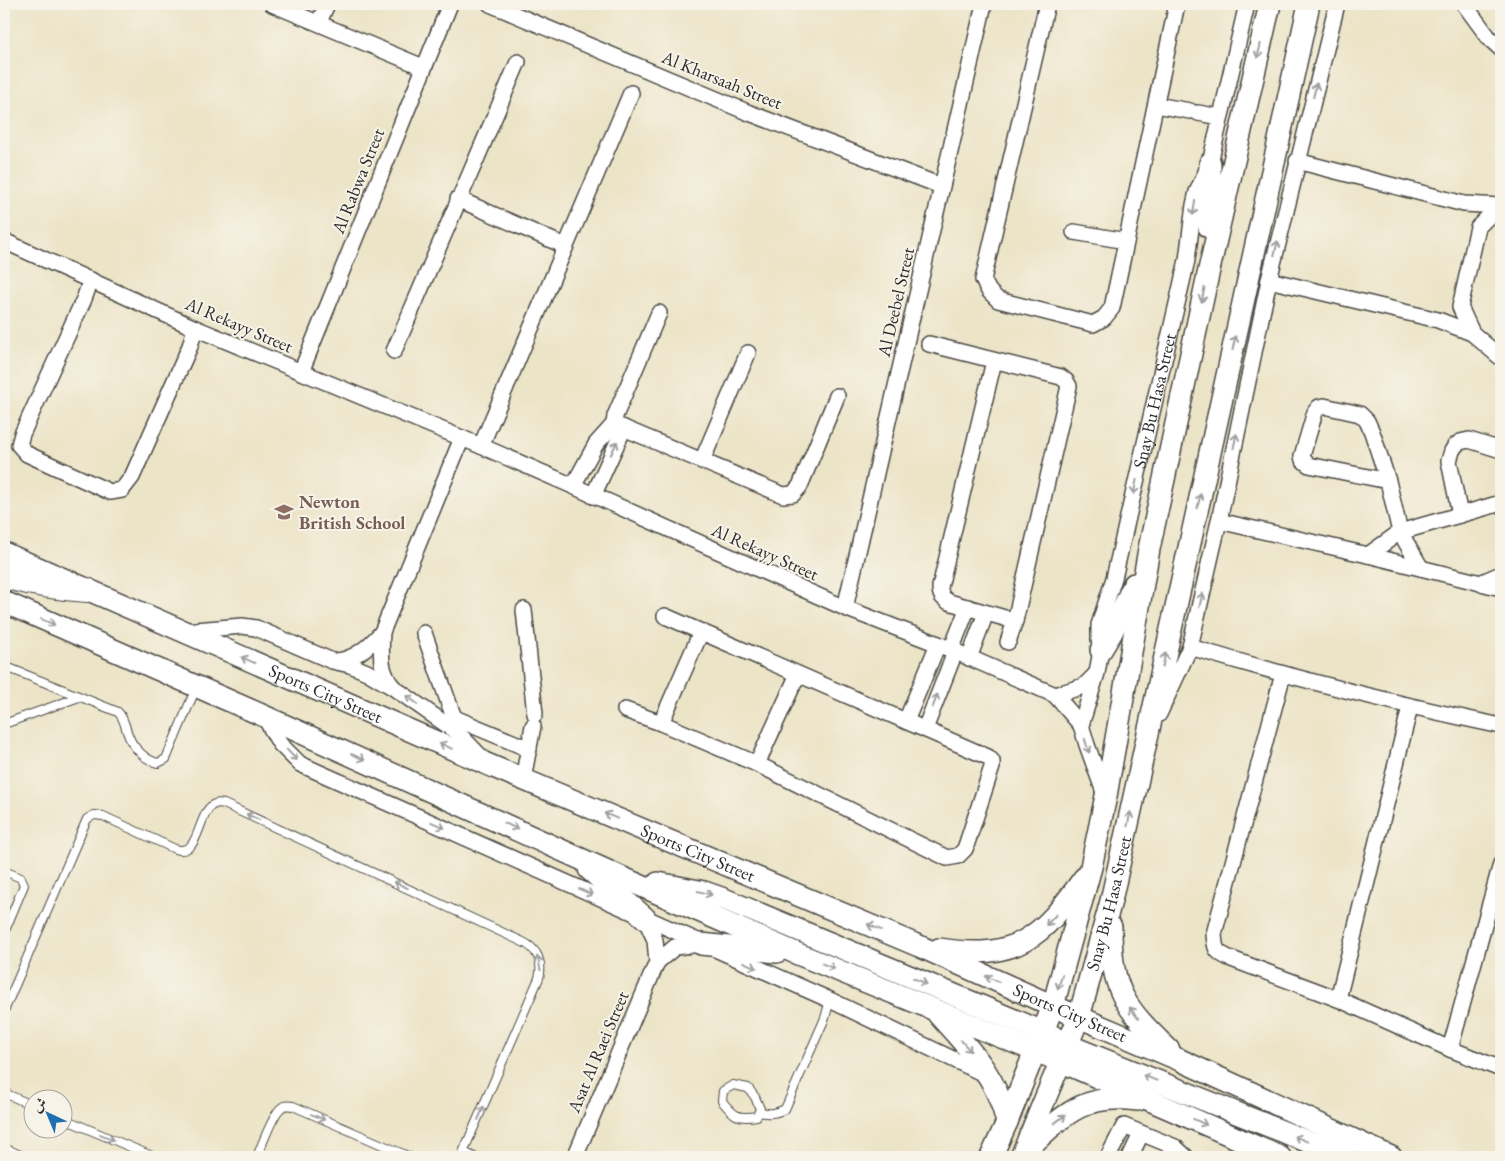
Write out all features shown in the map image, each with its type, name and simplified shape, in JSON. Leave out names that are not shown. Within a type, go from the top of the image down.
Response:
[{"type":"main road","name":"Snay Bu Hasa Street","points":[[991,1157],[1007,1122],[1053,1006],[1091,868],[1106,796],[1149,549],[1208,270],[1270,4]]},
{"type":"main road","name":"Snay Bu Hasa Street","points":[[1022,1155],[1079,1017],[1111,901],[1309,4]]},
{"type":"main road","points":[[1208,270],[1210,162]]},
{"type":"main road","points":[[1101,650],[1122,613],[1149,549]]},
{"type":"main road","name":"Sports City Street","points":[[4,553],[489,765],[919,946],[1180,1060],[1391,1157]]},
{"type":"main road","points":[[4,576],[55,587],[87,590]]},
{"type":"main road","points":[[4,602],[197,686],[623,878],[798,954],[934,1009],[1039,1041],[1064,1036],[1071,1031],[1079,1017]]},
{"type":"main road","points":[[572,854],[645,918]]},
{"type":"main road","points":[[919,946],[976,952],[999,950],[1021,943],[1049,923],[1091,868]]},
{"type":"main road","points":[[623,878],[695,890],[724,898],[1039,1041],[1155,1102],[1280,1157]]},
{"type":"main road","points":[[1111,901],[1112,960],[1114,975],[1120,992],[1137,1018],[1180,1060]]},
{"type":"main road","points":[[701,944],[798,954]]},
{"type":"main road","points":[[934,1009],[976,1056],[991,1078],[999,1094],[1007,1122]]},
{"type":"main road","points":[[1064,1053],[1346,1157]]},
{"type":"main road","points":[[1022,1155],[1060,1118],[1089,1102],[1110,1098],[1155,1102]]},
{"type":"street","points":[[272,4],[424,67]]},
{"type":"street","points":[[319,22],[326,4]]},
{"type":"street","name":"Al Rabwa Street","points":[[301,372],[450,4]]},
{"type":"street","name":"Al Kharsaah Street","points":[[490,4],[747,112],[941,186]]},
{"type":"street","name":"Al Deebel Street","points":[[845,608],[984,4]]},
{"type":"street","points":[[1047,4],[983,280],[989,291],[998,300],[1093,324],[1104,318],[1112,308],[1177,4]]},
{"type":"street","name":"Snay Bu Hasa Street","points":[[1081,725],[1097,673],[1101,650],[1099,625],[1114,578],[1188,260],[1196,198],[1210,162],[1247,4]]},
{"type":"street","name":"Snay Bu Hasa Street","points":[[1145,743],[1190,647],[1269,280],[1337,4]]},
{"type":"street","points":[[1464,4],[1489,38],[1501,50]]},
{"type":"street","points":[[394,351],[518,62]]},
{"type":"street","points":[[481,446],[630,93]]},
{"type":"street","points":[[1156,105],[1220,117]]},
{"type":"street","points":[[1297,161],[1464,204],[1500,206]]},
{"type":"street","points":[[458,200],[565,246]]},
{"type":"street","points":[[1464,204],[1478,227]]},
{"type":"street","points":[[1472,333],[1460,307],[1478,227],[1500,206]]},
{"type":"street","points":[[1074,232],[1126,241]]},
{"type":"street","name":"Al Rekayy Street","points":[[4,241],[195,328],[481,446],[845,608],[953,651],[1055,695],[1081,725]]},
{"type":"street","points":[[92,280],[22,434],[19,446],[27,454],[110,492],[122,490],[132,477],[190,346],[195,328]]},
{"type":"street","points":[[1269,280],[1438,320],[1472,333],[1501,358]]},
{"type":"street","points":[[1438,320],[1460,307]]},
{"type":"street","points":[[593,496],[619,426],[615,416],[659,313]]},
{"type":"street","points":[[929,344],[1061,377],[1069,386],[1015,621],[1008,642]]},
{"type":"street","points":[[702,461],[748,353]]},
{"type":"street","points":[[994,361],[940,593],[942,598],[949,602],[1015,621]]},
{"type":"street","points":[[619,426],[782,495],[793,494],[800,486],[837,396]]},
{"type":"street","points":[[1388,481],[1308,465],[1303,460],[1302,456],[1315,412],[1319,407],[1324,406],[1360,414],[1367,421],[1388,481],[1400,532],[1421,568]]},
{"type":"street","points":[[573,486],[596,444],[619,426]]},
{"type":"street","points":[[394,688],[383,670],[381,655],[382,632],[462,438]]},
{"type":"street","points":[[1460,515],[1449,461],[1455,446],[1460,442],[1469,440],[1501,450]]},
{"type":"street","points":[[1368,555],[1400,532],[1501,504]]},
{"type":"street","points":[[1218,521],[1501,588]]},
{"type":"street","points":[[1480,583],[1501,574]]},
{"type":"street","points":[[925,729],[968,608]]},
{"type":"street","points":[[523,779],[534,720],[524,610]]},
{"type":"street","points":[[906,721],[953,651],[986,613]]},
{"type":"street","points":[[625,710],[661,723],[757,764],[947,858],[958,856],[965,849],[992,767],[992,761],[988,757],[665,616]]},
{"type":"street","points":[[182,631],[242,626],[256,628],[332,661],[358,668],[394,688],[457,732],[489,765]]},
{"type":"street","points":[[332,661],[342,660],[360,653],[382,632]]},
{"type":"street","points":[[661,723],[701,632]]},
{"type":"street","points":[[424,633],[453,716],[529,749]]},
{"type":"street","points":[[1190,647],[1282,674],[1410,707],[1501,726]]},
{"type":"street","points":[[1055,695],[1084,686],[1097,673]]},
{"type":"street","points":[[757,764],[798,674]]},
{"type":"street","points":[[1282,674],[1214,934],[1215,947],[1221,955],[1338,999],[1450,1049],[1501,1069]]},
{"type":"street","points":[[1338,999],[1410,707]]},
{"type":"street","points":[[264,716],[280,744],[300,764],[830,1000],[991,1078]]},
{"type":"street","points":[[1081,725],[1106,796]]},
{"type":"street","points":[[1450,1049],[1501,864]]},
{"type":"street","points":[[645,918],[655,940],[657,962]]},
{"type":"street","points":[[657,962],[675,948],[701,944]]},
{"type":"street","name":"Asat Al Raei Street","points":[[575,1157],[657,962]]},
{"type":"street","points":[[1108,1157],[1124,1126],[1175,1146],[1186,1157]]},
{"type":"street","points":[[1130,1157],[1141,1134]]},
{"type":"lane","points":[[4,666],[118,712],[123,716],[130,739],[138,751],[152,762],[158,764],[166,758],[197,686]]},
{"type":"lane","points":[[4,724],[79,697]]},
{"type":"lane","points":[[4,1011],[87,819],[94,815],[103,816],[175,848],[184,850],[193,842],[209,807],[216,803],[224,804],[523,942],[537,954],[541,966],[539,978],[463,1155],[474,1157]]},
{"type":"lane","points":[[4,870],[21,878],[24,885],[4,933]]},
{"type":"lane","points":[[759,1112],[776,1114],[785,1109],[825,1018],[830,1000]]},
{"type":"lane","points":[[733,1085],[748,1088],[756,1097],[760,1108],[759,1112],[757,1116],[744,1118],[732,1113],[722,1101],[723,1091],[733,1085]]},
{"type":"lane","points":[[4,1093],[22,1101]]},
{"type":"lane","points":[[257,1157],[278,1112],[288,1105],[410,1157]]},
{"type":"lane","points":[[72,1122],[154,1157]]},
{"type":"lane","points":[[4,1148],[25,1157]]},
{"type":"place","name":"Newton British School","points":[[284,512]]}]
